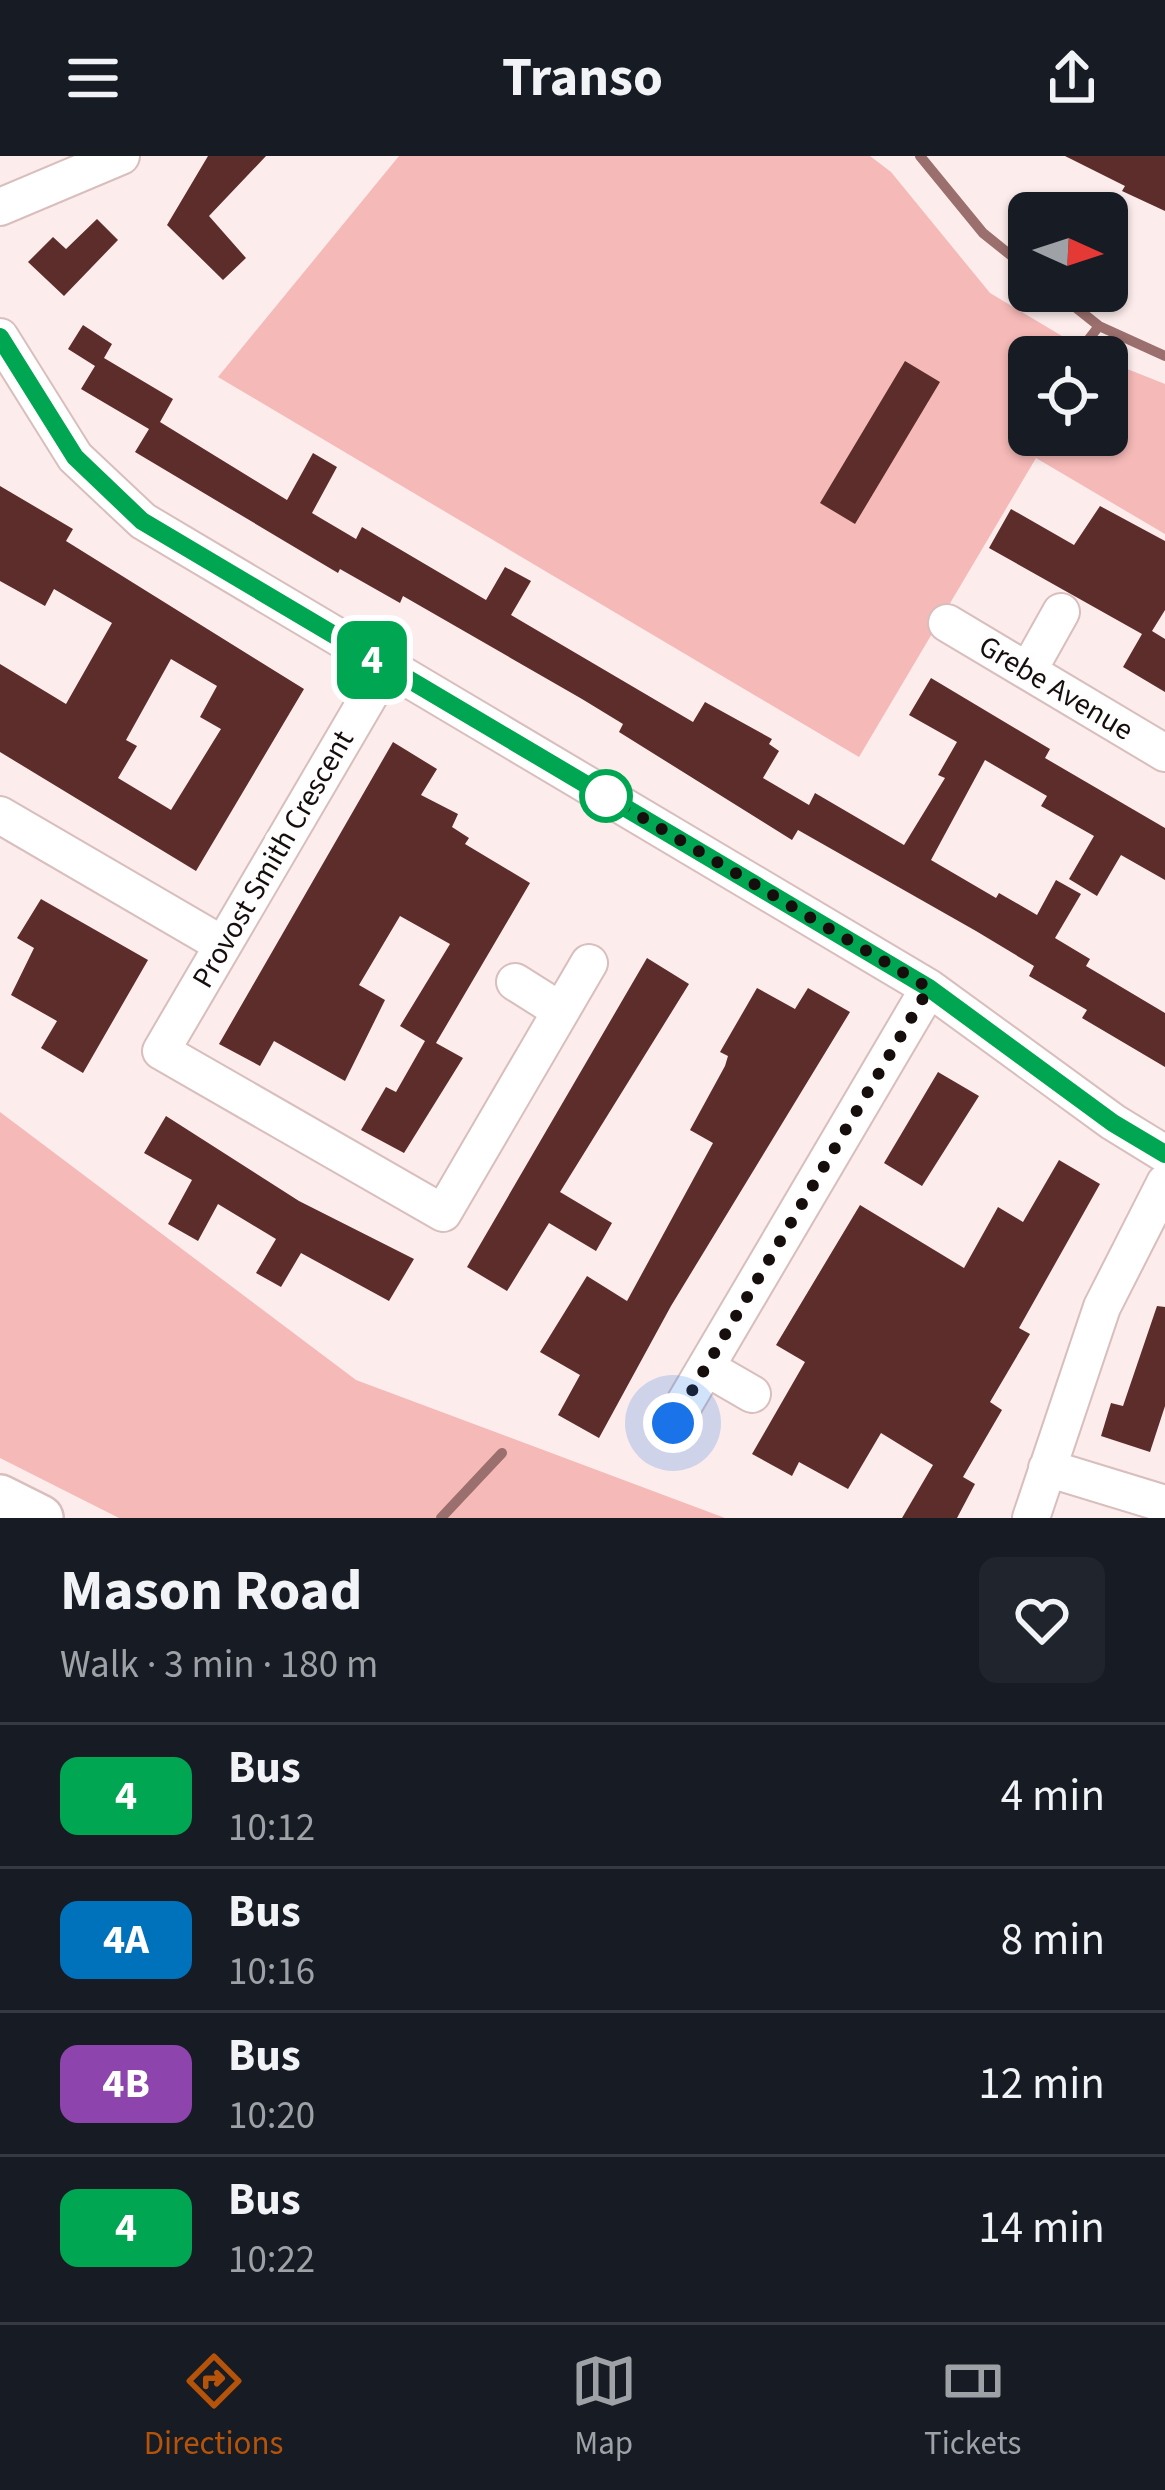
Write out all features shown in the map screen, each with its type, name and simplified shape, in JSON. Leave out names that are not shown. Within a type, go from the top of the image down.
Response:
[{"type":"main road","points":[[0,1498],[40,1518]]},
{"type":"street","points":[[0,207],[121,156]]},
{"type":"street","points":[[0,337],[14,397],[142,521],[929,988],[1113,1123],[1165,1154]]},
{"type":"street","points":[[1028,671],[1061,612]]},
{"type":"street","name":"Grebe Avenue","points":[[947,623],[1165,753]]},
{"type":"street","name":"Provost Smith Crescent","points":[[386,668],[154,1063],[443,1213],[589,963]]},
{"type":"street","points":[[0,815],[223,945]]},
{"type":"street","points":[[515,982],[561,1011]]},
{"type":"street","points":[[673,1423],[929,988]]},
{"type":"street","points":[[1031,1518],[1102,1307],[1165,1184]]},
{"type":"street","points":[[707,1367],[752,1394]]},
{"type":"street","points":[[1047,1468],[1165,1504]]},
{"type":"shaded area","points":[[399,156],[870,156],[891,172],[990,293],[1008,304],[1008,312],[1022,312],[1062,336],[1008,336],[1008,456],[1128,456],[1128,369],[1165,384],[1165,534],[1036,458],[859,757],[218,377]]},
{"type":"shaded area","points":[[0,1112],[356,1380],[725,1518],[119,1518],[0,1458]]},
{"type":"building","points":[[208,156],[266,156],[209,216],[246,258],[223,280],[167,225]]},
{"type":"building","points":[[1065,156],[1165,156],[1165,211],[1122,191],[1125,186]]},
{"type":"building","points":[[97,219],[118,240],[64,296],[28,262],[53,237],[66,249]]},
{"type":"building","points":[[83,325],[112,344],[104,358],[173,399],[160,422],[287,500],[313,453],[337,467],[312,513],[356,539],[362,527],[486,600],[505,567],[531,581],[511,615],[693,722],[705,702],[772,739],[769,744],[779,751],[763,778],[809,805],[815,793],[904,845],[945,778],[938,775],[957,742],[909,715],[931,678],[1050,749],[1045,758],[1165,828],[1165,880],[1121,855],[1097,896],[1069,879],[1094,836],[1041,806],[1047,796],[985,760],[931,860],[996,898],[999,893],[1037,915],[1056,880],[1081,894],[1055,938],[1090,959],[1086,966],[1165,1013],[1165,1067],[1082,1018],[1087,1010],[1029,976],[1034,966],[976,931],[798,830],[792,840],[619,732],[623,724],[582,699],[403,596],[400,603],[340,569],[338,573],[135,452],[149,429],[81,389],[95,366],[68,349]]},
{"type":"building","points":[[905,361],[940,382],[855,524],[820,503]]},
{"type":"building","points":[[0,486],[73,529],[66,541],[304,689],[196,871],[0,752],[0,664],[66,704],[112,623],[54,589],[45,606],[0,581]],"holes":[[[171,659],[217,686],[200,717],[221,729],[171,810],[118,778],[137,746],[126,740]]]},
{"type":"building","points":[[1100,506],[1165,541],[1165,610],[1152,631],[1165,639],[1165,692],[1123,667],[1142,634],[989,548],[1011,509],[1074,545]]},
{"type":"building","points":[[393,742],[437,769],[421,795],[458,814],[452,827],[469,838],[465,844],[530,883],[436,1043],[463,1058],[404,1153],[361,1130],[386,1087],[396,1092],[425,1041],[400,1026],[450,944],[400,916],[359,985],[385,1000],[345,1081],[274,1041],[260,1066],[219,1044]]},
{"type":"building","points":[[41,899],[148,960],[83,1073],[41,1048],[57,1021],[11,995],[34,948],[17,938]]},
{"type":"building","points":[[647,958],[689,984],[560,1192],[612,1223],[596,1251],[549,1223],[507,1291],[467,1267]]},
{"type":"building","points":[[757,988],[795,1009],[808,988],[850,1012],[671,1306],[599,1438],[558,1415],[580,1375],[540,1352],[587,1276],[627,1301],[713,1143],[690,1130],[725,1066],[728,1056],[720,1052]]},
{"type":"building","points":[[938,1072],[979,1096],[922,1186],[884,1163]]},
{"type":"building","points":[[166,1116],[299,1201],[414,1259],[389,1301],[301,1253],[281,1287],[256,1273],[276,1239],[218,1204],[198,1241],[168,1224],[192,1180],[144,1153]]},
{"type":"building","points":[[1059,1160],[1100,1184],[1019,1328],[1030,1334],[990,1402],[1002,1410],[963,1477],[975,1484],[957,1518],[902,1518],[933,1465],[881,1433],[848,1489],[799,1462],[792,1476],[752,1454],[805,1362],[776,1345],[860,1205],[964,1268],[998,1207],[1023,1222]]},
{"type":"building","points":[[1157,1306],[1165,1307],[1165,1406],[1150,1452],[1101,1436],[1111,1403],[1123,1406]]},
{"type":"waterway","points":[[920,156],[983,233],[1008,253]]},
{"type":"waterway","points":[[1081,312],[1099,326]]},
{"type":"waterway","points":[[1091,336],[1099,326],[1121,336]]},
{"type":"waterway","points":[[1128,339],[1165,356]]},
{"type":"waterway","points":[[441,1518],[502,1453]]},
{"type":"bus line","name":"4","points":[[0,337],[28,389],[75,457],[142,521],[929,988],[1113,1123],[1165,1154]]},
{"type":"route","points":[[606,796],[929,988],[673,1423]]}]
